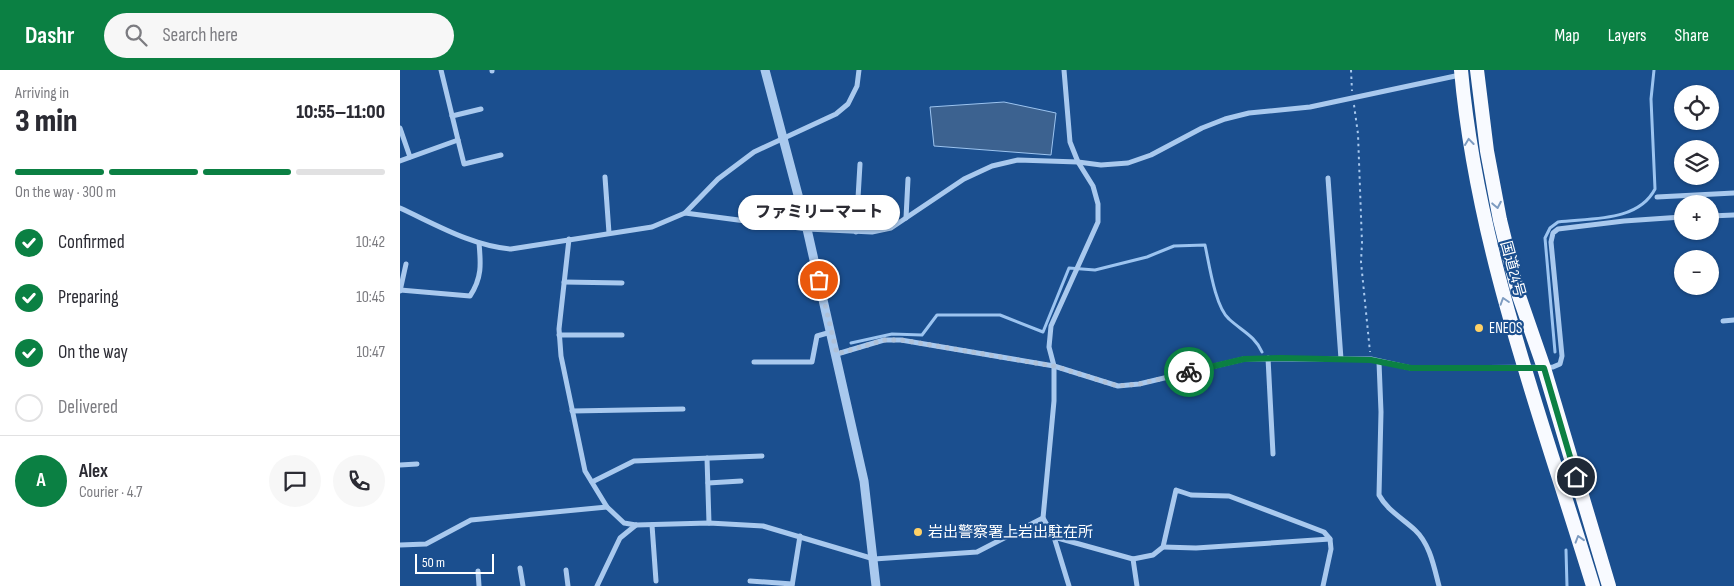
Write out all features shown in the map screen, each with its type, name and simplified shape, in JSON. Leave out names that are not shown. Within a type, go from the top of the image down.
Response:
[{"type":"highway","name":"国道24号","points":[[1476,70],[1487,150],[1500,220],[1518,293],[1544,368],[1609,586]]},
{"type":"highway","name":"国道24号","points":[[1461,73],[1470,148],[1483,218],[1501,291],[1593,586]]},
{"type":"street","points":[[441,70],[464,164],[501,155]]},
{"type":"street","points":[[765,70],[807,229],[837,354],[864,481],[876,586]]},
{"type":"street","points":[[400,208],[479,243],[495,248],[511,248],[652,227],[685,213],[733,167],[754,152],[836,114],[848,104],[857,86],[859,70]]},
{"type":"street","points":[[1064,70],[1068,128],[1078,162],[1093,186],[1098,204],[1098,222],[1051,326],[1049,347],[1054,366],[1054,401],[1044,518],[1054,537],[1069,586]]},
{"type":"street","points":[[685,213],[807,229],[872,232],[891,228],[964,179],[992,166],[1018,160],[1078,162],[1101,165],[1128,163],[1151,155],[1202,128],[1225,119],[1249,113],[1310,107],[1353,99],[1476,70]]},
{"type":"street","points":[[452,116],[481,109]]},
{"type":"street","points":[[400,128],[410,157]]},
{"type":"street","points":[[400,161],[458,140]]},
{"type":"street","points":[[856,232],[860,164]]},
{"type":"street","points":[[605,177],[609,233]]},
{"type":"street","points":[[1328,178],[1341,359]]},
{"type":"street","points":[[906,218],[908,179]]},
{"type":"street","points":[[1657,197],[1734,193]]},
{"type":"street","points":[[1719,216],[1734,215]]},
{"type":"street","points":[[837,354],[884,340],[901,340],[1054,366],[1118,386],[1165,378],[1221,363],[1268,358],[1371,360],[1411,368],[1544,368],[1560,364],[1562,356],[1551,242],[1553,233],[1558,229],[1674,218]]},
{"type":"street","points":[[569,239],[559,335],[560,356],[585,471],[606,507],[624,523],[652,525],[709,523],[763,526],[874,559],[977,552],[1044,518]]},
{"type":"street","points":[[406,264],[400,291],[470,296],[477,285],[482,269],[479,243]]},
{"type":"street","points":[[564,282],[622,283]]},
{"type":"street","points":[[1723,321],[1734,320]]},
{"type":"street","points":[[754,362],[812,362],[817,336],[832,332]]},
{"type":"street","points":[[559,335],[622,335]]},
{"type":"street","points":[[1268,358],[1273,454]]},
{"type":"street","points":[[1379,362],[1381,412],[1379,495],[1383,503],[1416,530],[1426,545],[1439,586]]},
{"type":"street","points":[[572,411],[683,409]]},
{"type":"street","points":[[592,482],[634,460],[762,456]]},
{"type":"street","points":[[707,458],[709,523]]},
{"type":"street","points":[[400,465],[417,464]]},
{"type":"street","points":[[708,483],[741,481]]},
{"type":"street","points":[[1054,537],[1133,559],[1153,555],[1163,547],[1176,490],[1191,495],[1229,496],[1324,532],[1330,539],[1331,549],[1323,586]]},
{"type":"street","points":[[400,545],[426,544],[471,520],[606,507]]},
{"type":"street","points":[[597,586],[620,538],[636,525]]},
{"type":"street","points":[[652,525],[656,581]]},
{"type":"street","points":[[750,581],[792,585],[800,536]]},
{"type":"street","points":[[1163,547],[1206,548],[1330,539]]},
{"type":"street","points":[[1133,559],[1137,586]]},
{"type":"street","points":[[520,568],[523,586]]},
{"type":"street","points":[[566,570],[568,586]]},
{"type":"street","points":[[478,571],[479,586]]},
{"type":"path","points":[[1351,70],[1358,134],[1362,243],[1360,262],[1364,275],[1371,360]]},
{"type":"water","points":[[1004,102],[1056,113],[1051,155],[934,146],[930,107]]},
{"type":"waterway","points":[[1555,352],[1545,238],[1550,228],[1558,222],[1599,219],[1626,213],[1637,208],[1647,200],[1655,189],[1651,99],[1654,70]]},
{"type":"waterway","points":[[851,343],[892,334],[922,335],[937,315],[1000,315],[1043,332],[1069,268],[1095,270],[1147,257],[1174,246],[1205,245],[1216,295],[1224,313],[1252,338],[1262,352]]},
{"type":"waterway","points":[[1566,550],[1567,586]]},
{"type":"way so far","points":[[819,280],[837,354],[884,340],[901,340],[1054,366],[1118,386],[1139,384],[1189,372]]},
{"type":"place","name":"ファミリーマート","points":[[819,280]]},
{"type":"place","name":"ENEOS","points":[[1479,328]]},
{"type":"place","name":"岩出警察署上岩出駐在所","points":[[918,532]]},
{"type":"route","points":[[1189,372],[1244,359],[1281,358],[1371,360],[1411,368],[1544,368],[1576,477]]}]
